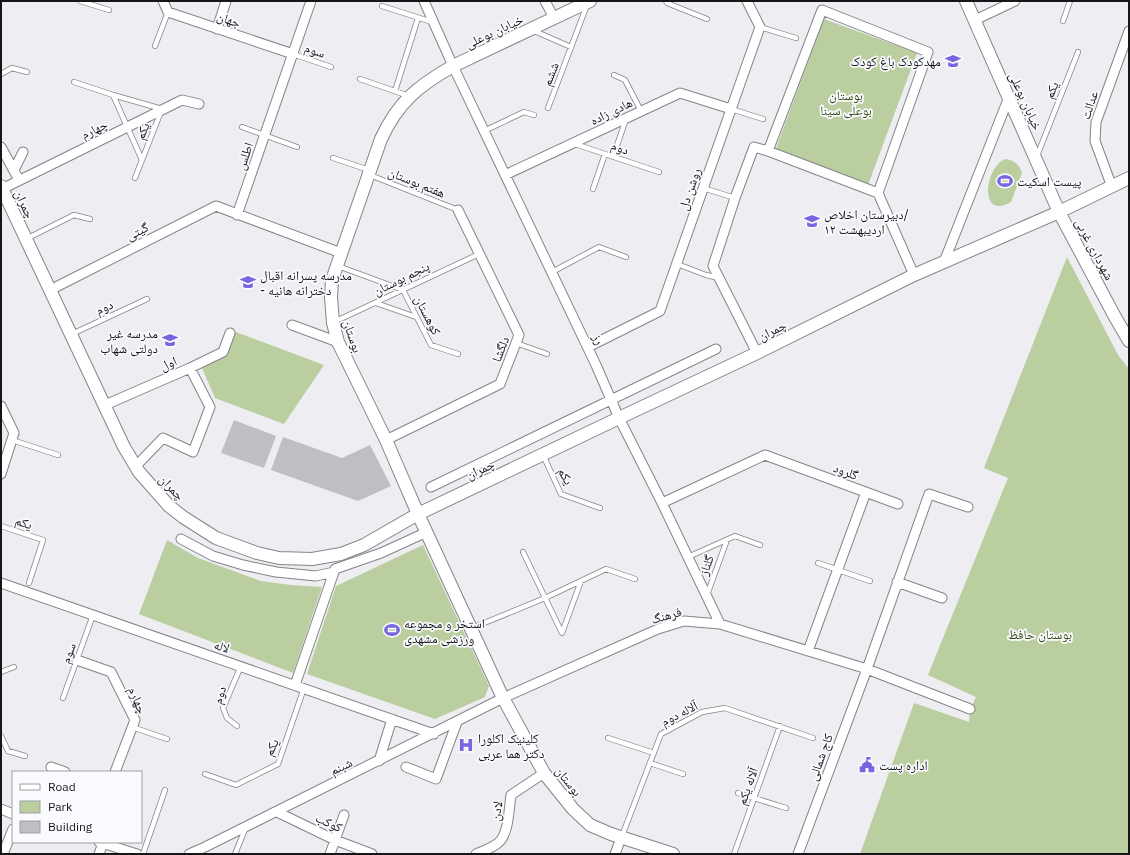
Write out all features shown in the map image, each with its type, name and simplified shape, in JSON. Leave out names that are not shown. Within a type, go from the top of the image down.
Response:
[{"type":"street","points":[[162,1],[168,12]]},
{"type":"street","points":[[217,28],[226,1]]},
{"type":"street","name":"اطلس","points":[[237,215],[311,1]]},
{"type":"street","name":"رز","points":[[424,1],[505,176],[588,346],[619,418],[720,624]]},
{"type":"street","points":[[545,1],[554,18]]},
{"type":"street","name":"خیابان بوعلی","points":[[453,66],[590,1]]},
{"type":"street","points":[[747,1],[760,27]]},
{"type":"street","name":"خیابان بوعلی","points":[[966,1],[1059,212]]},
{"type":"street","points":[[975,20],[1015,1]]},
{"type":"street","points":[[768,151],[822,10],[928,52],[878,192],[914,275]]},
{"type":"street","name":"جهان","points":[[168,12],[292,54]]},
{"type":"street","name":"روشن دل","points":[[588,346],[660,311],[760,27]]},
{"type":"street","name":"عدالت","points":[[1112,187],[1095,141],[1096,122],[1129,31]]},
{"type":"street","name":"بوستان","points":[[453,66],[416,89],[409,96],[389,121],[381,139],[332,280],[331,297],[333,323],[338,342],[386,440],[418,514],[472,628],[503,698],[544,774],[572,809],[590,824],[621,838],[672,854]]},
{"type":"street","name":"هادی زاده","points":[[505,176],[680,93],[731,109]]},
{"type":"street","points":[[944,262],[1008,97]]},
{"type":"street","name":"چهارم","points":[[2,192],[19,180],[182,100],[199,104]]},
{"type":"street","points":[[1,147],[19,180]]},
{"type":"street","points":[[757,353],[713,266],[734,198],[754,147],[878,192]]},
{"type":"street","points":[[14,170],[23,152]]},
{"type":"street","name":"چمران","points":[[2,192],[26,239],[124,447],[158,495],[169,506],[216,538],[257,553],[279,558],[312,559],[341,554],[364,545],[418,514],[757,353],[914,275],[1059,212],[1129,178]]},
{"type":"street","name":"گیتی","points":[[50,290],[216,206],[237,215]]},
{"type":"street","name":"دلگشا","points":[[386,440],[500,384],[519,336],[458,210]]},
{"type":"street","name":"شهرداری غربی","points":[[1059,212],[1129,341]]},
{"type":"street","points":[[237,215],[341,253]]},
{"type":"street","points":[[292,325],[338,342]]},
{"type":"street","name":"اول","points":[[104,405],[223,352],[230,333]]},
{"type":"street","points":[[431,487],[716,349]]},
{"type":"street","points":[[136,466],[163,438],[193,452],[210,407],[190,368]]},
{"type":"street","points":[[1,406],[14,433],[1,474]]},
{"type":"street","name":"گلرود","points":[[662,503],[765,455],[866,492],[808,651]]},
{"type":"street","points":[[866,492],[898,504]]},
{"type":"street","name":"کاج شمالی","points":[[798,854],[929,494],[968,507]]},
{"type":"street","points":[[295,685],[335,569],[381,553],[427,532]]},
{"type":"street","points":[[181,539],[213,556],[243,565],[276,572],[316,576],[334,572]]},
{"type":"street","points":[[898,582],[942,598]]},
{"type":"street","name":"لاله","points":[[1,584],[434,734]]},
{"type":"street","name":"فرهنگ","points":[[503,698],[658,629],[684,621],[720,624],[808,651],[866,669],[970,709]]},
{"type":"street","name":"چهارم","points":[[77,660],[111,672],[135,720],[115,771]]},
{"type":"street","name":"شبنم","points":[[189,854],[207,851],[247,825],[277,812],[503,698]]},
{"type":"street","points":[[379,761],[392,719]]},
{"type":"street","points":[[406,767],[436,779],[457,722]]},
{"type":"street","points":[[51,767],[62,771]]},
{"type":"street","name":"لادن","points":[[476,854],[500,842],[504,835],[511,795],[544,774]]},
{"type":"street","points":[[1,809],[12,814]]},
{"type":"street","name":"کوکب","points":[[277,812],[335,840],[372,854]]},
{"type":"street","points":[[330,854],[344,815]]},
{"type":"street","points":[[3,854],[12,832]]},
{"type":"street","points":[[615,854],[621,838]]},
{"type":"street","points":[[99,854],[101,843],[137,854]]},
{"type":"lane","points":[[80,1],[109,10]]},
{"type":"lane","name":"ششم","points":[[548,108],[590,1]]},
{"type":"lane","points":[[666,1],[667,3],[707,19]]},
{"type":"lane","points":[[1062,20],[1070,1]]},
{"type":"lane","points":[[382,6],[433,23]]},
{"type":"lane","points":[[155,46],[168,12]]},
{"type":"lane","points":[[395,91],[418,18]]},
{"type":"lane","points":[[760,27],[796,38]]},
{"type":"lane","points":[[530,29],[571,47]]},
{"type":"lane","name":"یکم","points":[[1036,159],[1078,52]]},
{"type":"lane","name":"سوم","points":[[292,54],[331,67]]},
{"type":"lane","points":[[1,74],[12,68],[27,72]]},
{"type":"lane","points":[[614,75],[626,80],[641,111]]},
{"type":"lane","points":[[360,79],[409,96]]},
{"type":"lane","points":[[74,82],[162,109]]},
{"type":"lane","name":"یکم","points":[[113,95],[142,160]]},
{"type":"lane","name":"یکم","points":[[135,178],[162,109]]},
{"type":"lane","points":[[731,109],[764,119]]},
{"type":"lane","points":[[484,131],[524,112],[534,115]]},
{"type":"lane","points":[[613,157],[626,119]]},
{"type":"lane","points":[[242,127],[297,147]]},
{"type":"lane","name":"دوم","points":[[573,143],[659,172]]},
{"type":"lane","points":[[593,189],[605,154]]},
{"type":"lane","points":[[333,158],[369,173]]},
{"type":"lane","name":"هفتم بوستان","points":[[369,173],[458,210]]},
{"type":"lane","points":[[703,188],[734,198]]},
{"type":"lane","points":[[26,239],[74,215],[90,219]]},
{"type":"lane","points":[[552,272],[599,247],[626,257]]},
{"type":"lane","name":"پنجم بوستان","points":[[333,323],[479,254]]},
{"type":"lane","points":[[677,264],[706,275],[719,278]]},
{"type":"lane","name":"کوهستان","points":[[337,265],[403,290],[431,345],[458,354]]},
{"type":"lane","name":"دوم","points":[[71,334],[147,299]]},
{"type":"lane","points":[[376,303],[416,316]]},
{"type":"lane","points":[[516,343],[547,354]]},
{"type":"lane","points":[[12,440],[58,455]]},
{"type":"lane","name":"یکم","points":[[543,455],[562,494],[600,508]]},
{"type":"lane","name":"یکم","points":[[1,526],[44,540],[29,583]]},
{"type":"lane","name":"گلناز","points":[[688,557],[735,536],[760,545]]},
{"type":"lane","name":"گلناز","points":[[706,597],[727,540]]},
{"type":"lane","points":[[523,552],[562,633],[581,581]]},
{"type":"lane","points":[[818,562],[870,580]]},
{"type":"lane","points":[[472,628],[545,598],[606,569],[635,578]]},
{"type":"lane","name":"سوم","points":[[63,698],[93,615]]},
{"type":"lane","name":"دوم","points":[[237,726],[227,718],[224,708],[241,666]]},
{"type":"lane","points":[[1,672],[14,667]]},
{"type":"lane","name":"یکم","points":[[205,774],[236,786],[278,764],[304,688]]},
{"type":"lane","name":"آلاله دوم","points":[[621,838],[661,734],[702,712],[725,708],[813,738]]},
{"type":"lane","name":"آلاله یکم","points":[[734,854],[780,726]]},
{"type":"lane","points":[[132,727],[167,739]]},
{"type":"lane","points":[[1,736],[8,751],[25,756]]},
{"type":"lane","points":[[608,738],[654,753]]},
{"type":"lane","points":[[650,763],[683,774]]},
{"type":"lane","points":[[143,854],[165,790]]},
{"type":"lane","points":[[738,793],[786,808]]},
{"type":"lane","points":[[235,854],[247,825]]},
{"type":"green space","name":"بوستان بوعلی سینا","points":[[824,19],[917,53],[868,185],[775,151]]},
{"type":"green space","name":"پیست اسکیت","points":[[1005,159],[1016,163],[1022,173],[1011,202],[1001,206],[994,205],[990,199],[988,191],[989,182],[998,164]]},
{"type":"green space","name":"بوستان حافظ","points":[[1067,257],[1118,355],[1129,369],[1129,854],[860,854],[914,703],[969,722],[970,709],[976,697],[928,675],[1008,478],[984,468]]},
{"type":"green space","points":[[233,331],[324,365],[284,424],[215,398],[202,368],[207,362],[225,353]]},
{"type":"green space","points":[[167,540],[198,558],[261,581],[322,587],[293,673],[139,614]]},
{"type":"green space","name":"استخر و مجموعه ورزشی مشهدی","points":[[423,545],[489,686],[485,697],[435,719],[307,674],[336,586]]},
{"type":"building","points":[[234,420],[276,436],[264,468],[221,453]]},
{"type":"building","points":[[283,437],[342,458],[370,445],[391,486],[358,501],[271,470]]},
{"type":"place","name":"مهدکودک باغ کودک","points":[[953,61]]},
{"type":"place","name":"پیست اسکیت","points":[[1005,181]]},
{"type":"place","name":"دبیرستان اخلاص/ ۱۲ اردیبهشت","points":[[812,221]]},
{"type":"place","name":"مدرسه پسرانه اقبال - دخترانه هانیه","points":[[248,282]]},
{"type":"place","name":"مدرسه غیر دولتی شهاب","points":[[170,340]]},
{"type":"place","name":"استخر و مجموعه ورزشی مشهدی","points":[[392,630]]},
{"type":"place","name":"کلینیک اکلورا دکتر هما عربی","points":[[466,745]]},
{"type":"place","name":"اداره پست","points":[[867,765]]}]
